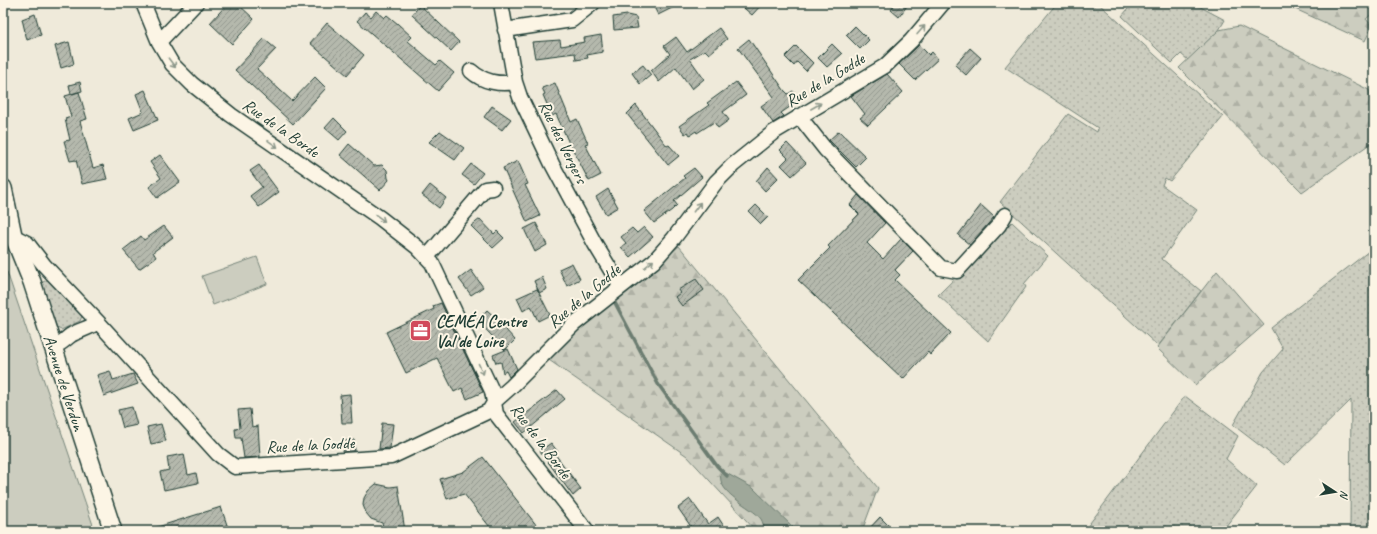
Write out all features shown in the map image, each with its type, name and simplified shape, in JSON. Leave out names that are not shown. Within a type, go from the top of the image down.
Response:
[{"type":"main road","name":"Avenue de Verdun","points":[[3,188],[7,234],[32,282],[113,531]]},
{"type":"street","name":"Rue de la Borde","points":[[144,3],[159,42],[172,64],[219,106],[380,218],[417,247],[427,257],[432,263],[495,401],[496,414],[587,531]]},
{"type":"street","points":[[159,42],[196,3]]},
{"type":"street","name":"Rue des Vergers","points":[[501,3],[515,82],[552,164],[594,244],[622,286]]},
{"type":"street","points":[[506,30],[572,20],[593,3]]},
{"type":"street","name":"Rue de la Godde","points":[[7,234],[27,243],[44,265],[218,454],[235,467],[391,457],[489,412],[495,401],[574,324],[654,261],[674,238],[716,182],[733,165],[774,132],[885,66],[911,41],[943,3]]},
{"type":"street","points":[[471,71],[483,80],[501,84],[515,82]]},
{"type":"street","points":[[799,116],[830,155],[941,268],[957,271],[999,225],[1005,215]]},
{"type":"street","points":[[427,257],[485,188],[493,188]]},
{"type":"street","points":[[52,347],[59,345],[72,335],[92,327],[98,322]]},
{"type":"green space","points":[[1057,3],[1098,3],[1223,117],[1170,181],[1165,178],[1162,185],[1197,210],[1162,259],[1201,291],[1158,346],[1000,202],[1068,114],[1097,132],[1098,128],[1005,67]]},
{"type":"green space","points":[[1133,3],[1193,3],[1225,20],[1219,30],[1188,60],[1181,54],[1172,63],[1122,16]]},
{"type":"green space","points":[[1282,3],[1372,3],[1374,12],[1366,19],[1372,26],[1365,41]]},
{"type":"green space","points":[[1239,26],[1369,90],[1374,122],[1374,141],[1302,192],[1179,68],[1219,30]]},
{"type":"green space","points":[[1012,222],[1048,256],[1024,284],[1026,287],[988,341],[938,295]]},
{"type":"green space","points":[[679,246],[878,488],[862,531],[756,531],[687,456],[546,358]]},
{"type":"green space","points":[[1374,247],[1374,531],[1350,531],[1351,400],[1285,465],[1233,425],[1263,372],[1283,349],[1271,328]]},
{"type":"green space","points":[[257,257],[267,284],[213,305],[202,276]]},
{"type":"green space","points":[[3,270],[7,272],[95,531],[3,531]]},
{"type":"green space","points":[[1217,271],[1264,325],[1195,385],[1157,348]]},
{"type":"green space","points":[[49,279],[82,316],[80,321],[61,330],[57,328],[41,283]]},
{"type":"green space","points":[[1185,396],[1238,436],[1226,459],[1257,486],[1222,531],[1084,531]]},
{"type":"shaded area","points":[[721,473],[726,473],[753,488],[797,531],[765,531],[762,520],[729,493],[724,487],[721,480]]},
{"type":"building","points":[[228,3],[237,3],[254,19],[232,44],[210,23]]},
{"type":"building","points":[[652,3],[682,3],[658,15]]},
{"type":"building","points":[[738,3],[763,3],[752,15]]},
{"type":"building","points":[[896,3],[909,3],[899,17],[891,10]]},
{"type":"building","points":[[420,5],[459,42],[451,51],[412,15]]},
{"type":"building","points":[[376,11],[384,18],[387,15],[398,24],[412,37],[408,41],[436,65],[440,61],[454,73],[438,91],[357,21],[365,12],[371,17]]},
{"type":"building","points":[[35,14],[41,35],[27,40],[22,19]]},
{"type":"building","points":[[627,15],[636,17],[638,28],[614,30],[613,17]]},
{"type":"building","points":[[327,23],[364,55],[347,75],[310,43]]},
{"type":"building","points":[[855,26],[869,40],[860,49],[846,35]]},
{"type":"building","points":[[719,28],[727,39],[709,54],[705,50],[690,59],[704,79],[692,89],[676,67],[659,82],[651,71],[670,54],[664,46],[676,37],[687,52]]},
{"type":"building","points":[[601,35],[603,52],[587,55],[588,58],[576,60],[575,53],[535,58],[532,42],[560,40],[561,46],[585,42],[584,38]]},
{"type":"building","points":[[264,39],[276,49],[257,69],[292,101],[315,77],[326,88],[293,124],[235,70]]},
{"type":"building","points":[[749,39],[784,90],[788,94],[793,91],[800,100],[781,113],[784,116],[773,123],[761,106],[774,97],[738,48]]},
{"type":"building","points":[[69,42],[74,64],[61,68],[55,46]]},
{"type":"building","points":[[832,44],[842,54],[827,67],[818,58]]},
{"type":"building","points":[[919,45],[929,55],[932,52],[938,59],[915,80],[899,64]]},
{"type":"building","points":[[796,46],[813,63],[806,71],[797,62],[794,66],[785,57]]},
{"type":"building","points":[[970,48],[981,58],[966,75],[955,65]]},
{"type":"building","points":[[643,65],[651,75],[640,84],[632,73]]},
{"type":"building","points":[[887,74],[903,92],[868,125],[860,118],[865,114],[851,96]]},
{"type":"building","points":[[80,82],[82,91],[71,94],[69,85]]},
{"type":"building","points":[[736,82],[746,95],[723,112],[729,120],[718,128],[714,122],[697,133],[696,131],[690,135],[688,132],[685,134],[679,126],[709,105],[707,103]]},
{"type":"building","points":[[555,83],[571,122],[577,119],[588,143],[585,144],[601,175],[589,181],[572,150],[556,114],[552,116],[543,95],[545,94],[542,88]]},
{"type":"building","points":[[145,90],[158,120],[134,130],[129,118],[143,112],[136,94]]},
{"type":"building","points":[[79,92],[87,119],[80,121],[93,168],[103,165],[107,179],[82,184],[76,160],[70,161],[64,141],[70,140],[65,119],[71,117],[65,96]]},
{"type":"building","points":[[636,105],[667,146],[669,145],[679,156],[668,165],[627,114]]},
{"type":"building","points":[[492,106],[511,119],[502,130],[484,117]]},
{"type":"building","points":[[334,118],[347,131],[339,140],[325,128]]},
{"type":"building","points":[[440,131],[464,148],[455,160],[429,142]]},
{"type":"building","points":[[839,131],[866,157],[856,167],[829,140]]},
{"type":"building","points":[[787,143],[806,163],[792,176],[781,165],[788,158],[780,150]]},
{"type":"building","points":[[349,144],[374,166],[382,165],[387,170],[389,180],[380,190],[340,155]]},
{"type":"building","points":[[160,155],[180,182],[157,198],[149,187],[161,178],[150,162]]},
{"type":"building","points":[[518,161],[528,184],[525,185],[540,216],[527,222],[503,168]]},
{"type":"building","points":[[471,164],[483,173],[474,184],[462,175]]},
{"type":"building","points":[[259,165],[279,192],[259,207],[250,196],[262,187],[250,171]]},
{"type":"building","points":[[768,167],[778,178],[765,191],[756,181]]},
{"type":"building","points":[[694,168],[702,177],[674,201],[677,205],[672,210],[654,223],[644,211],[685,178],[683,176]]},
{"type":"building","points":[[430,185],[446,198],[439,208],[422,195]]},
{"type":"building","points":[[608,189],[618,207],[606,214],[596,197]]},
{"type":"building","points":[[858,195],[885,223],[867,243],[883,259],[901,239],[913,251],[895,270],[900,275],[895,280],[951,333],[930,355],[928,352],[903,379],[798,280],[830,248],[828,246],[859,214],[850,205]]},
{"type":"building","points":[[756,205],[768,217],[761,224],[749,212]]},
{"type":"building","points":[[981,205],[994,217],[970,245],[958,235]]},
{"type":"building","points":[[480,219],[494,234],[497,231],[504,238],[493,248],[471,226]]},
{"type":"building","points":[[536,223],[547,245],[535,252],[524,229]]},
{"type":"building","points":[[164,226],[173,237],[153,252],[156,257],[139,269],[123,250],[141,236],[144,240]]},
{"type":"building","points":[[644,227],[653,237],[630,257],[621,247],[626,243],[621,237],[632,228],[637,233]]},
{"type":"building","points":[[572,263],[580,279],[567,286],[559,269]]},
{"type":"building","points":[[471,270],[483,287],[471,295],[459,279]]},
{"type":"building","points":[[542,277],[547,289],[539,293],[550,315],[538,321],[531,306],[523,311],[517,298],[537,289],[539,292],[534,281]]},
{"type":"building","points":[[696,279],[704,290],[682,306],[675,297],[680,293],[678,290]]},
{"type":"building","points":[[441,303],[483,392],[467,399],[462,388],[454,392],[437,358],[406,373],[386,332],[434,309],[433,306]]},
{"type":"building","points":[[487,310],[507,328],[506,330],[515,340],[505,350],[477,320]]},
{"type":"building","points":[[508,349],[517,369],[509,377],[506,371],[503,373],[501,362],[496,363],[493,355]]},
{"type":"building","points":[[110,371],[113,380],[133,374],[138,384],[104,396],[97,375]]},
{"type":"building","points":[[557,390],[565,399],[524,433],[515,422]]},
{"type":"building","points":[[350,394],[352,423],[342,423],[340,395]]},
{"type":"building","points":[[132,407],[137,425],[123,428],[118,410]]},
{"type":"building","points":[[250,409],[252,427],[258,426],[260,457],[244,458],[241,438],[236,438],[235,429],[240,428],[238,410]]},
{"type":"building","points":[[382,423],[393,424],[390,448],[379,449]]},
{"type":"building","points":[[161,424],[166,441],[151,444],[147,427]]},
{"type":"building","points":[[354,440],[355,451],[344,452],[343,441]]},
{"type":"building","points":[[551,443],[558,452],[555,454],[581,489],[573,496],[540,451]]},
{"type":"building","points":[[184,454],[188,475],[196,473],[198,483],[164,490],[160,472],[169,470],[167,457]]},
{"type":"building","points":[[483,457],[541,531],[493,531],[464,494],[447,499],[440,479],[463,472]]},
{"type":"building","points":[[376,484],[390,487],[398,486],[405,531],[384,531],[382,523],[371,519],[366,513],[363,505],[364,498],[368,491]]},
{"type":"building","points":[[690,499],[708,524],[718,517],[727,531],[694,531],[678,508]]},
{"type":"building","points":[[221,507],[229,531],[152,531],[151,529]]},
{"type":"building","points":[[880,517],[894,531],[867,531]]},
{"type":"waterway","points":[[614,301],[658,384],[717,466],[727,476]]},
{"type":"place","name":"CEMÉA Centre Val de Loire","points":[[420,331]]}]
